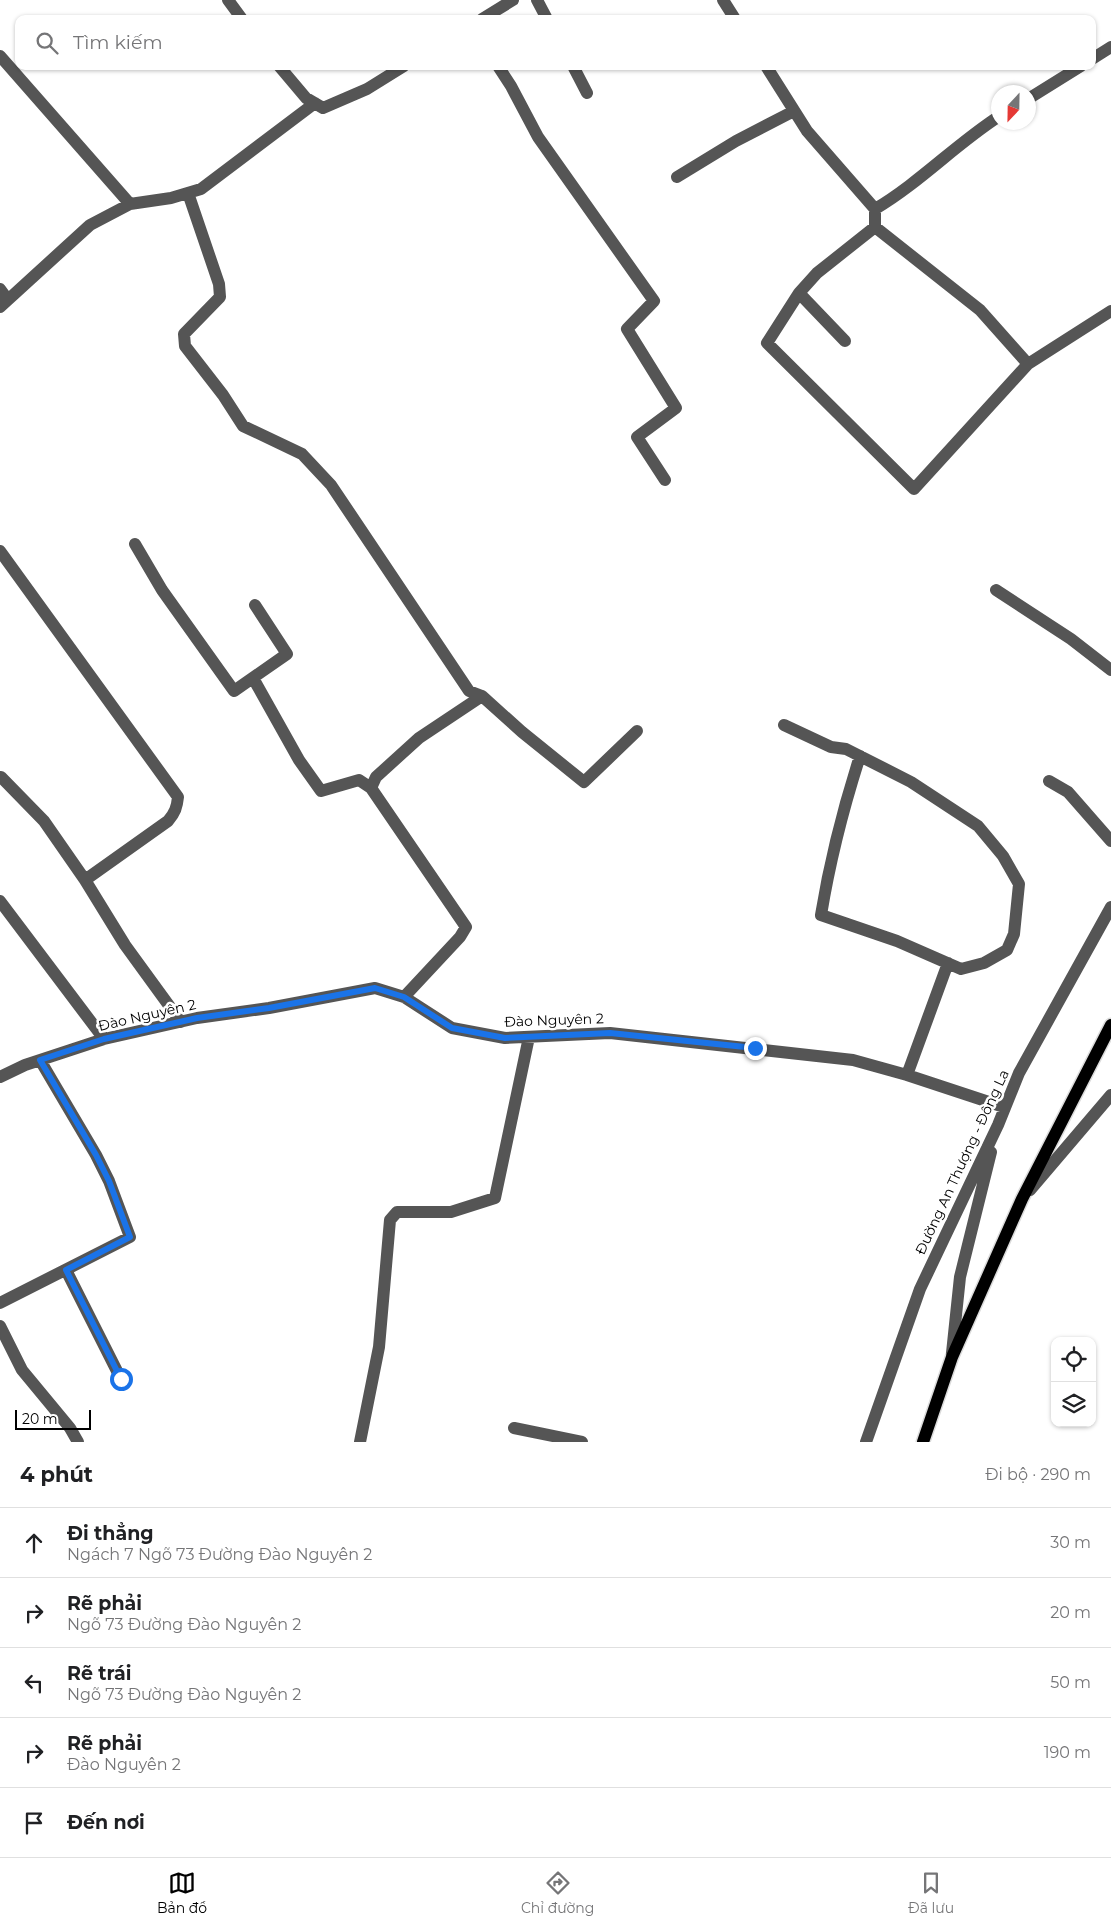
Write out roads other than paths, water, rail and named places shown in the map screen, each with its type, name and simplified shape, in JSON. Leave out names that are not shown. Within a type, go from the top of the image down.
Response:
[{"type":"main road","points":[[923,1442],[952,1357],[1022,1199],[1111,1025]]},
{"type":"street","points":[[228,0],[239,15]]},
{"type":"street","points":[[489,15],[514,0]]},
{"type":"street","points":[[537,0],[545,15]]},
{"type":"street","points":[[723,0],[732,15]]},
{"type":"street","points":[[1096,57],[1111,48]]},
{"type":"street","points":[[1,59],[130,204]]},
{"type":"street","points":[[282,70],[306,98],[323,108],[367,89],[398,70]]},
{"type":"street","points":[[501,70],[538,137],[654,301],[627,329],[676,408],[637,437],[665,480]]},
{"type":"street","points":[[575,70],[588,93]]},
{"type":"street","points":[[768,70],[807,131],[875,209],[875,227]]},
{"type":"street","points":[[1036,94],[1075,70]]},
{"type":"street","points":[[0,289],[4,304],[90,225],[130,204],[171,198],[201,189],[315,103]]},
{"type":"street","points":[[677,177],[736,141],[794,111]]},
{"type":"street","points":[[875,209],[896,197],[991,122]]},
{"type":"street","points":[[188,193],[219,284],[220,297],[184,334],[185,346],[243,426],[302,454],[331,485],[469,691],[482,696],[522,732],[584,782],[637,732]]},
{"type":"street","points":[[875,227],[817,273],[799,292],[766,343],[914,489],[1028,364],[1111,311]]},
{"type":"street","points":[[875,227],[980,310],[1028,364]]},
{"type":"street","points":[[799,292],[845,341]]},
{"type":"street","points":[[135,544],[162,590],[234,691],[286,654],[255,605]]},
{"type":"street","points":[[0,551],[178,797],[174,814],[168,821],[85,880]]},
{"type":"street","points":[[996,590],[1071,639],[1111,670]]},
{"type":"street","points":[[253,678],[299,760],[321,791],[359,780],[371,788],[466,927],[460,937],[404,997]]},
{"type":"street","points":[[371,788],[376,777],[419,738],[482,696]]},
{"type":"street","points":[[784,725],[831,747],[846,749],[860,756],[910,782],[978,826],[1004,856],[1019,884],[1014,934],[1007,950],[984,963],[961,969],[897,941],[821,915],[830,864],[845,801],[860,756]]},
{"type":"street","points":[[1,777],[44,820],[85,880],[125,944],[180,1022]]},
{"type":"street","points":[[1049,781],[1068,792],[1111,841]]},
{"type":"street","points":[[0,901],[104,1039]]},
{"type":"street","name":"Đường An Thượng - Đông La","points":[[866,1442],[920,1289],[998,1125],[1019,1073],[1111,907]]},
{"type":"street","points":[[906,1075],[948,963]]},
{"type":"street","name":"Đào Nguyên 2","points":[[0,1076],[40,1060],[104,1039],[197,1018],[269,1008],[375,988],[404,997],[452,1028],[505,1038],[610,1033],[853,1060],[1004,1107]]},
{"type":"street","points":[[360,1442],[379,1347],[390,1220],[398,1212],[451,1212],[495,1198],[529,1037]]},
{"type":"street","points":[[0,1303],[130,1237],[109,1181],[96,1155],[40,1060]]},
{"type":"street","points":[[1022,1199],[1111,1095]]},
{"type":"street","points":[[952,1357],[960,1277],[998,1125]]},
{"type":"street","points":[[66,1270],[121,1379]]},
{"type":"street","points":[[0,1326],[22,1370],[70,1428],[78,1442]]},
{"type":"street","points":[[514,1428],[582,1442]]}]
